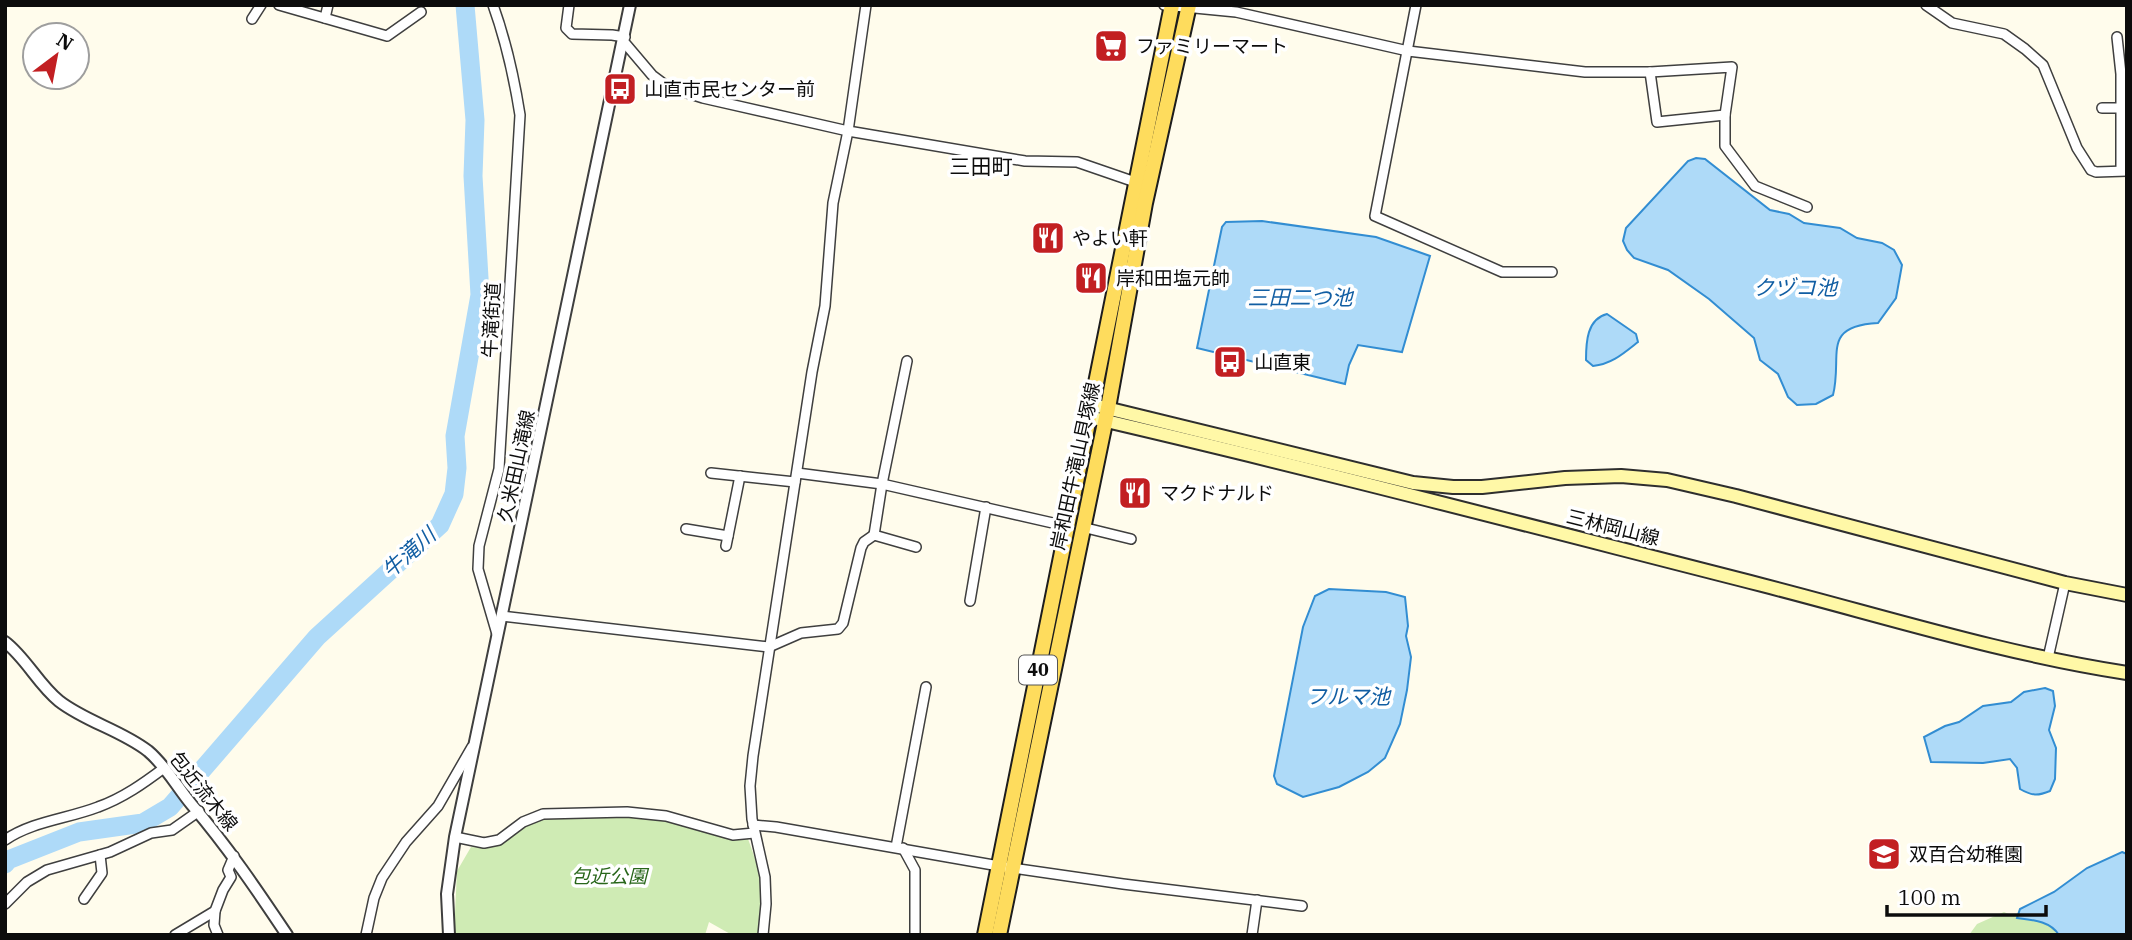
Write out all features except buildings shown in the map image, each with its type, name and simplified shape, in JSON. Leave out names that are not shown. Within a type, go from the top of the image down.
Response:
[{"type":"main road","name":"岸和田牛滝山貝塚線","points":[[985,935],[1006,866],[1082,527],[1098,413],[1169,6]]},
{"type":"main road","name":"岸和田牛滝山貝塚線","points":[[999,935],[1006,866],[1066,526],[1098,413],[1189,6]]},
{"type":"main road","name":"三林岡山線","points":[[1098,413],[1413,483],[1482,487],[1610,476],[1667,480],[2065,583],[2127,595]]},
{"type":"main road","name":"三林岡山線","points":[[1098,413],[1987,645],[2127,673]]},
{"type":"street","points":[[252,19],[261,5]]},
{"type":"street","points":[[279,5],[387,36],[421,12]]},
{"type":"street","points":[[325,18],[328,5]]},
{"type":"street","name":"牛滝街道","points":[[493,5],[506,45],[520,115],[499,469],[479,545],[478,569],[498,636]]},
{"type":"street","points":[[569,5],[566,28],[572,34],[612,34],[624,40],[652,75],[668,87],[734,106],[848,131],[1025,161],[1077,162],[1138,183]]},
{"type":"street","name":"久米田山滝線","points":[[449,935],[447,894],[455,837],[630,5]]},
{"type":"street","points":[[763,935],[765,877],[753,829],[750,786],[769,647],[829,283],[833,202],[848,131],[866,5]]},
{"type":"street","points":[[1416,5],[1375,216],[1502,272],[1552,272]]},
{"type":"street","points":[[1926,5],[1952,23],[2004,34],[2043,65],[2077,148],[2091,170],[2096,172],[2124,170],[2121,108],[2123,55],[2117,37]]},
{"type":"street","points":[[1169,6],[1236,12],[1408,51],[1585,72],[1650,72],[1732,67],[1725,116],[1725,146],[1755,186],[1807,207]]},
{"type":"street","points":[[1650,72],[1657,122],[1725,116]]},
{"type":"street","points":[[2102,108],[2121,108]]},
{"type":"street","points":[[502,616],[769,647],[801,633],[838,629],[843,623],[861,548],[864,542],[874,535],[907,361]]},
{"type":"street","points":[[711,473],[882,484],[1066,526]]},
{"type":"street","points":[[726,546],[740,476]]},
{"type":"street","points":[[970,601],[986,507]]},
{"type":"street","points":[[1082,527],[1131,539]]},
{"type":"street","points":[[686,529],[728,536]]},
{"type":"street","points":[[874,535],[916,547]]},
{"type":"street","points":[[2048,658],[2065,583]]},
{"type":"street","name":"包近流木線","points":[[5,642],[62,703],[148,751],[234,856],[287,935]]},
{"type":"street","points":[[915,935],[915,870],[899,848],[926,687]]},
{"type":"street","points":[[366,935],[374,898],[382,878],[406,842],[438,806],[475,742]]},
{"type":"street","points":[[5,840],[34,825],[96,808],[119,798],[164,768]]},
{"type":"street","points":[[5,904],[27,883],[47,870],[127,846],[151,833],[172,830],[196,808]]},
{"type":"street","points":[[455,837],[484,843],[499,840],[523,822],[543,814],[626,812],[666,816],[733,835],[753,829],[776,827],[1123,884],[1303,906]]},
{"type":"street","points":[[83,899],[102,873],[100,855]]},
{"type":"street","points":[[218,935],[214,925],[215,911],[231,877],[228,870],[234,856]]},
{"type":"street","points":[[1252,935],[1257,900]]},
{"type":"street","points":[[175,935],[215,911]]},
{"type":"green space","name":"包近公園","points":[[634,816],[662,819],[676,821],[720,837],[748,839],[761,886],[759,935],[732,935],[709,922],[705,935],[454,935],[457,871],[471,847],[498,844],[528,824],[562,817]]},
{"type":"green space","points":[[2004,912],[2041,923],[2059,935],[1969,935],[1977,924]]},
{"type":"water","name":"クヅコ池","points":[[1705,159],[1770,210],[1789,214],[1804,223],[1840,228],[1857,238],[1882,243],[1894,250],[1902,265],[1896,298],[1878,323],[1860,325],[1848,330],[1841,337],[1836,356],[1833,395],[1816,404],[1797,405],[1788,397],[1778,374],[1760,360],[1754,338],[1709,299],[1668,270],[1634,258],[1627,250],[1623,241],[1626,228],[1688,161]]},
{"type":"water","name":"三田二つ池","points":[[1262,221],[1376,237],[1430,256],[1402,352],[1358,345],[1349,365],[1345,384],[1197,348],[1222,227],[1226,222]]},
{"type":"water","points":[[1607,314],[1636,334],[1638,342],[1612,360],[1593,366],[1586,360],[1589,332],[1595,321]]},
{"type":"water","name":"フルマ池","points":[[1329,589],[1386,592],[1405,597],[1408,626],[1406,636],[1411,657],[1407,690],[1400,724],[1385,758],[1368,772],[1339,787],[1303,797],[1277,784],[1274,776],[1303,627],[1315,596]]},
{"type":"water","points":[[2045,688],[2053,691],[2055,706],[2049,730],[2056,748],[2055,779],[2050,791],[2035,794],[2020,789],[2017,768],[2010,759],[1983,763],[1931,762],[1924,737],[1959,722],[1983,706],[2011,702],[2024,692]]},
{"type":"water","points":[[2122,852],[2127,854],[2127,935],[2059,935],[2046,924],[2017,918],[2020,909],[2054,892],[2087,868]]},
{"type":"waterway","name":"牛滝川","points":[[5,864],[8,860],[79,832],[143,823],[170,807],[317,637],[440,525],[454,494],[457,468],[455,436],[480,295],[473,176],[475,120],[465,5]]},
{"type":"place","name":"ファミリーマート","points":[[1111,46]]},
{"type":"place","name":"山直市民センター前","points":[[620,89]]},
{"type":"place","name":"やよい軒","points":[[1048,238]]},
{"type":"place","name":"岸和田塩元帥","points":[[1091,278]]},
{"type":"place","name":"山直東","points":[[1230,362]]},
{"type":"place","name":"マクドナルド","points":[[1135,493]]},
{"type":"place","name":"双百合幼稚園","points":[[1884,854]]},
{"type":"district","name":"三田町","points":[[981,167]]}]
